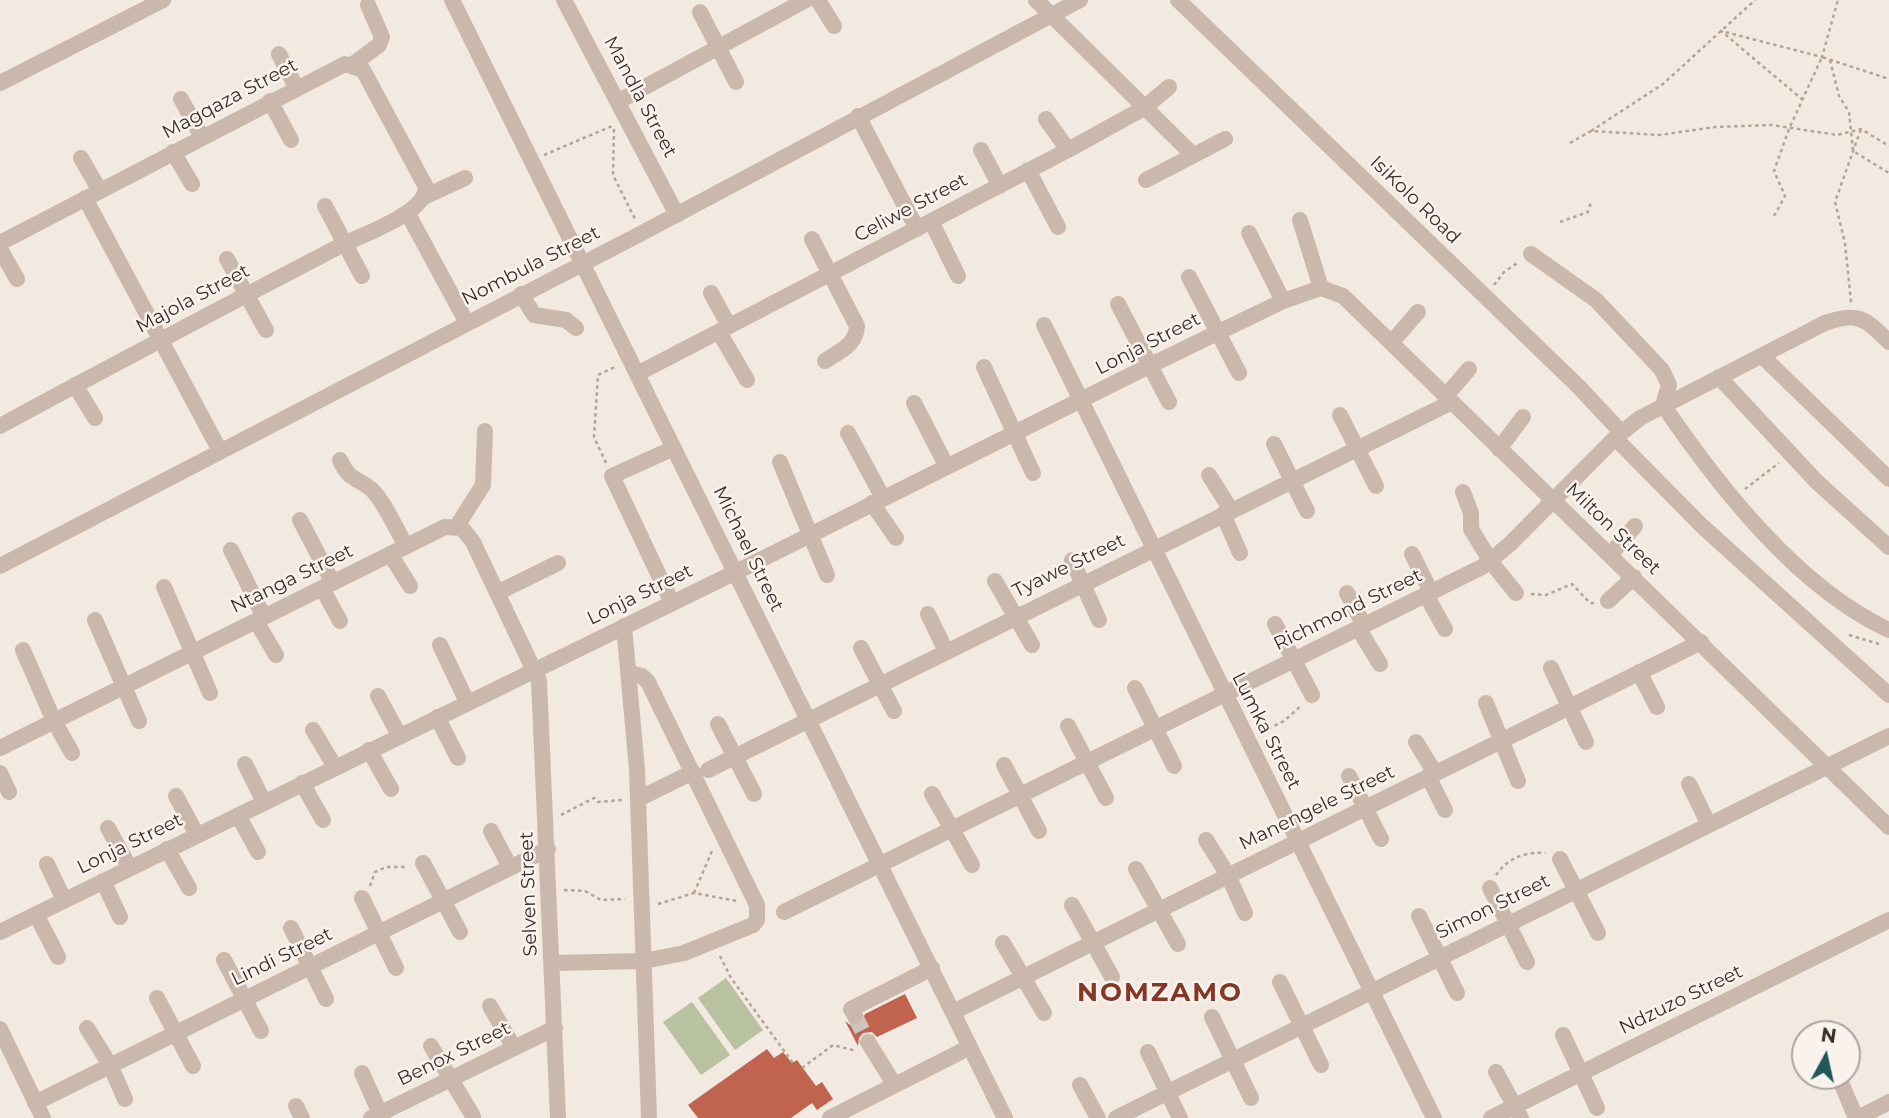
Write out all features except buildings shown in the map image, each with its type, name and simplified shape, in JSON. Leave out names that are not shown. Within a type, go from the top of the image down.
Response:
[{"type":"street","points":[[0,83],[163,0]]},
{"type":"street","name":"Michael Street","points":[[452,0],[1005,1118]]},
{"type":"street","name":"Mandla Street","points":[[564,0],[677,215]]},
{"type":"street","points":[[619,101],[806,0]]},
{"type":"street","points":[[818,0],[834,26]]},
{"type":"street","points":[[1036,0],[1192,154]]},
{"type":"street","name":"Nombula Street","points":[[0,566],[677,215],[858,116],[1080,0]]},
{"type":"street","name":"IsiKolo Road","points":[[1178,0],[1485,296],[1702,526],[1889,695]]},
{"type":"street","points":[[368,5],[382,37],[379,45],[352,65],[363,70],[425,192],[466,178]]},
{"type":"street","points":[[700,12],[736,82]]},
{"type":"street","points":[[279,54],[296,88]]},
{"type":"street","name":"Magqaza Street","points":[[0,243],[337,66],[352,65]]},
{"type":"street","name":"Celiwe Street","points":[[633,367],[724,329],[1000,186],[1144,108],[1170,86]]},
{"type":"street","points":[[181,99],[202,137]]},
{"type":"street","points":[[270,101],[291,140]]},
{"type":"street","points":[[858,116],[958,276]]},
{"type":"street","points":[[1046,119],[1068,150]]},
{"type":"street","points":[[1146,180],[1224,139]]},
{"type":"street","points":[[981,150],[1000,186]]},
{"type":"street","points":[[173,152],[192,184]]},
{"type":"street","points":[[82,158],[93,195],[161,339],[220,452]]},
{"type":"street","points":[[1028,170],[1058,226]]},
{"type":"street","name":"Majola Street","points":[[0,426],[344,243],[408,214],[425,192]]},
{"type":"street","points":[[325,205],[362,276]]},
{"type":"street","points":[[408,214],[467,323]]},
{"type":"street","points":[[1249,233],[1290,298],[1321,288],[1300,220]]},
{"type":"street","points":[[812,239],[856,320],[857,331],[847,347],[825,360]]},
{"type":"street","points":[[0,243],[17,279]]},
{"type":"street","points":[[1531,254],[1596,300],[1662,370],[1669,385],[1663,405],[1700,459],[1817,585],[1862,617],[1889,630]]},
{"type":"street","points":[[227,260],[266,330]]},
{"type":"street","points":[[1189,277],[1239,373]]},
{"type":"street","name":"Milton Street","points":[[1321,288],[1343,296],[1889,827]]},
{"type":"street","points":[[711,293],[747,380]]},
{"type":"street","points":[[521,294],[534,315],[566,320],[576,328]]},
{"type":"street","name":"Lonja Street","points":[[0,932],[1290,298]]},
{"type":"street","points":[[1118,304],[1169,402]]},
{"type":"street","points":[[1391,344],[1418,312]]},
{"type":"street","points":[[1853,316],[1864,319],[1889,342]]},
{"type":"street","name":"Richmond Street","points":[[784,912],[1491,562],[1618,435],[1663,405],[1825,323],[1853,316]]},
{"type":"street","name":"Lumka Street","points":[[1044,326],[1434,1118]]},
{"type":"street","points":[[1762,356],[1889,479]]},
{"type":"street","points":[[984,367],[1033,473]]},
{"type":"street","points":[[1447,400],[1469,369]]},
{"type":"street","points":[[1719,377],[1790,454],[1889,547]]},
{"type":"street","points":[[75,385],[95,418]]},
{"type":"street","name":"Tyawe Street","points":[[638,799],[809,720],[1356,449],[1447,400]]},
{"type":"street","points":[[914,403],[947,467]]},
{"type":"street","points":[[1340,415],[1376,486]]},
{"type":"street","points":[[1499,449],[1523,417]]},
{"type":"street","points":[[485,431],[482,485],[457,526],[468,534],[534,669]]},
{"type":"street","points":[[848,433],[895,538]]},
{"type":"street","points":[[1274,444],[1307,511]]},
{"type":"street","points":[[672,603],[612,476],[674,448]]},
{"type":"street","points":[[340,460],[345,471],[358,484],[373,490],[406,546]]},
{"type":"street","points":[[780,462],[827,575]]},
{"type":"street","points":[[1209,475],[1227,512],[1240,553]]},
{"type":"street","points":[[1463,492],[1471,513],[1469,525],[1491,562],[1516,593]]},
{"type":"street","points":[[300,520],[340,621]]},
{"type":"street","name":"Ntanga Street","points":[[0,748],[445,527],[457,526]]},
{"type":"street","points":[[1609,555],[1635,526]]},
{"type":"street","points":[[231,550],[276,655]]},
{"type":"street","points":[[390,554],[410,586]]},
{"type":"street","points":[[1412,554],[1445,629]]},
{"type":"street","points":[[1072,560],[1098,620]]},
{"type":"street","points":[[497,593],[558,563]]},
{"type":"street","points":[[1608,601],[1634,578]]},
{"type":"street","points":[[995,581],[1032,645]]},
{"type":"street","points":[[164,587],[194,651],[209,693]]},
{"type":"street","points":[[1347,593],[1380,664]]},
{"type":"street","points":[[928,614],[946,651]]},
{"type":"street","points":[[95,620],[139,721]]},
{"type":"street","points":[[1275,624],[1312,695]]},
{"type":"street","points":[[624,626],[630,673],[638,799],[649,1118]]},
{"type":"street","name":"Manengele Street","points":[[953,1012],[1701,642]]},
{"type":"street","points":[[440,645],[467,702]]},
{"type":"street","points":[[861,648],[894,711]]},
{"type":"street","points":[[23,650],[54,722],[72,752]]},
{"type":"street","points":[[1551,668],[1586,742]]},
{"type":"street","name":"Selven Street","points":[[534,669],[541,697],[558,1118]]},
{"type":"street","points":[[1639,672],[1657,707]]},
{"type":"street","points":[[553,963],[644,961],[684,953],[753,925],[757,920],[757,905],[721,830],[701,771],[648,682],[630,673]]},
{"type":"street","points":[[1135,688],[1174,766]]},
{"type":"street","points":[[378,696],[399,735]]},
{"type":"street","points":[[1486,703],[1518,781]]},
{"type":"street","points":[[437,717],[458,758]]},
{"type":"street","points":[[718,724],[754,794]]},
{"type":"street","points":[[1068,726],[1106,798]]},
{"type":"street","points":[[313,730],[335,767]]},
{"type":"street","name":"Simon Street","points":[[1116,1118],[1889,736]]},
{"type":"street","points":[[1416,742],[1445,810]]},
{"type":"street","points":[[369,750],[391,789]]},
{"type":"street","points":[[245,764],[264,802]]},
{"type":"street","points":[[1004,765],[1039,831]]},
{"type":"street","points":[[0,773],[9,792]]},
{"type":"street","points":[[1349,776],[1381,839]]},
{"type":"street","points":[[302,783],[323,820]]},
{"type":"street","points":[[1689,784],[1709,825]]},
{"type":"street","points":[[932,794],[972,865]]},
{"type":"street","points":[[176,796],[197,835]]},
{"type":"street","points":[[238,815],[258,852]]},
{"type":"street","points":[[108,828],[130,868]]},
{"type":"street","points":[[491,831],[510,867]]},
{"type":"street","points":[[1206,840],[1228,875],[1245,913]]},
{"type":"street","points":[[167,849],[189,888]]},
{"type":"street","name":"Lindi Street","points":[[35,1103],[548,849]]},
{"type":"street","points":[[1560,859],[1598,933]]},
{"type":"street","points":[[423,863],[460,932]]},
{"type":"street","points":[[47,864],[64,900]]},
{"type":"street","points":[[1136,869],[1161,909],[1178,944]]},
{"type":"street","points":[[103,881],[120,917]]},
{"type":"street","points":[[1490,888],[1527,962]]},
{"type":"street","points":[[362,898],[396,968]]},
{"type":"street","points":[[1072,905],[1112,977]]},
{"type":"street","points":[[36,914],[58,957]]},
{"type":"street","points":[[1419,916],[1457,993]]},
{"type":"street","name":"Ndzuzo Street","points":[[1491,1118],[1518,1112],[1580,1073],[1889,920]]},
{"type":"street","points":[[291,928],[326,999]]},
{"type":"street","points":[[1003,943],[1044,1013]]},
{"type":"street","points":[[225,960],[261,1031]]},
{"type":"street","points":[[853,1012],[932,968]]},
{"type":"street","points":[[1280,982],[1321,1065]]},
{"type":"street","points":[[157,998],[193,1066]]},
{"type":"street","points":[[490,1006],[514,1048]]},
{"type":"street","points":[[1212,1017],[1251,1098]]},
{"type":"street","points":[[87,1028],[110,1065],[125,1099]]},
{"type":"street","name":"Benox Street","points":[[378,1117],[555,1028]]},
{"type":"street","points":[[0,1029],[43,1118]]},
{"type":"street","points":[[1563,1035],[1597,1108]]},
{"type":"street","points":[[868,1042],[894,1084]]},
{"type":"street","points":[[431,1046],[473,1116]]},
{"type":"street","points":[[830,1118],[970,1047]]},
{"type":"street","points":[[1148,1052],[1181,1118]]},
{"type":"street","points":[[1496,1072],[1518,1112]]},
{"type":"street","points":[[362,1073],[378,1117]]},
{"type":"street","points":[[1080,1085],[1098,1118]]},
{"type":"street","points":[[1844,1090],[1857,1118],[1889,1102]]},
{"type":"path","points":[[1570,143],[1663,84],[1755,0]]},
{"type":"path","points":[[1774,216],[1784,196],[1774,171],[1789,129],[1822,57],[1838,0]]},
{"type":"path","points":[[1721,31],[1822,57],[1889,79]]},
{"type":"path","points":[[1721,31],[1802,100]]},
{"type":"path","points":[[1830,60],[1839,96],[1849,113],[1853,151],[1889,173]]},
{"type":"path","points":[[532,160],[614,125],[613,175],[642,233]]},
{"type":"path","points":[[1591,131],[1660,135],[1715,127],[1772,125],[1837,135],[1861,129],[1889,146]]},
{"type":"path","points":[[1853,316],[1845,243],[1835,202],[1861,129]]},
{"type":"path","points":[[1560,222],[1588,212],[1591,202]]},
{"type":"path","points":[[1485,296],[1504,272],[1531,254]]},
{"type":"path","points":[[612,476],[594,437],[598,375],[633,367]]},
{"type":"path","points":[[1734,497],[1790,454]]},
{"type":"path","points":[[1516,593],[1546,595],[1572,584],[1590,603],[1608,601]]},
{"type":"path","points":[[1830,642],[1849,635],[1862,617]]},
{"type":"path","points":[[1849,635],[1889,646]]},
{"type":"path","points":[[1247,740],[1284,721],[1312,695]]},
{"type":"path","points":[[547,816],[565,814],[594,798],[598,802],[638,799]]},
{"type":"path","points":[[694,893],[721,830]]},
{"type":"path","points":[[1490,888],[1502,866],[1524,854],[1550,854],[1560,859]]},
{"type":"path","points":[[362,898],[370,887],[375,872],[386,867],[401,870],[423,863]]},
{"type":"path","points":[[550,890],[585,891],[601,900],[643,904],[694,893],[757,905]]},
{"type":"path","points":[[711,942],[731,978],[793,1063]]},
{"type":"path","points":[[802,1068],[833,1045],[876,1057]]},
{"type":"green space","points":[[726,978],[763,1030],[735,1050],[698,998]]},
{"type":"green space","points":[[692,1002],[730,1055],[701,1075],[663,1022]]},
{"type":"tunnel","points":[[855,1016],[868,1042]]},
{"type":"district","name":"NOMZAMO","points":[[1160,993]]}]
